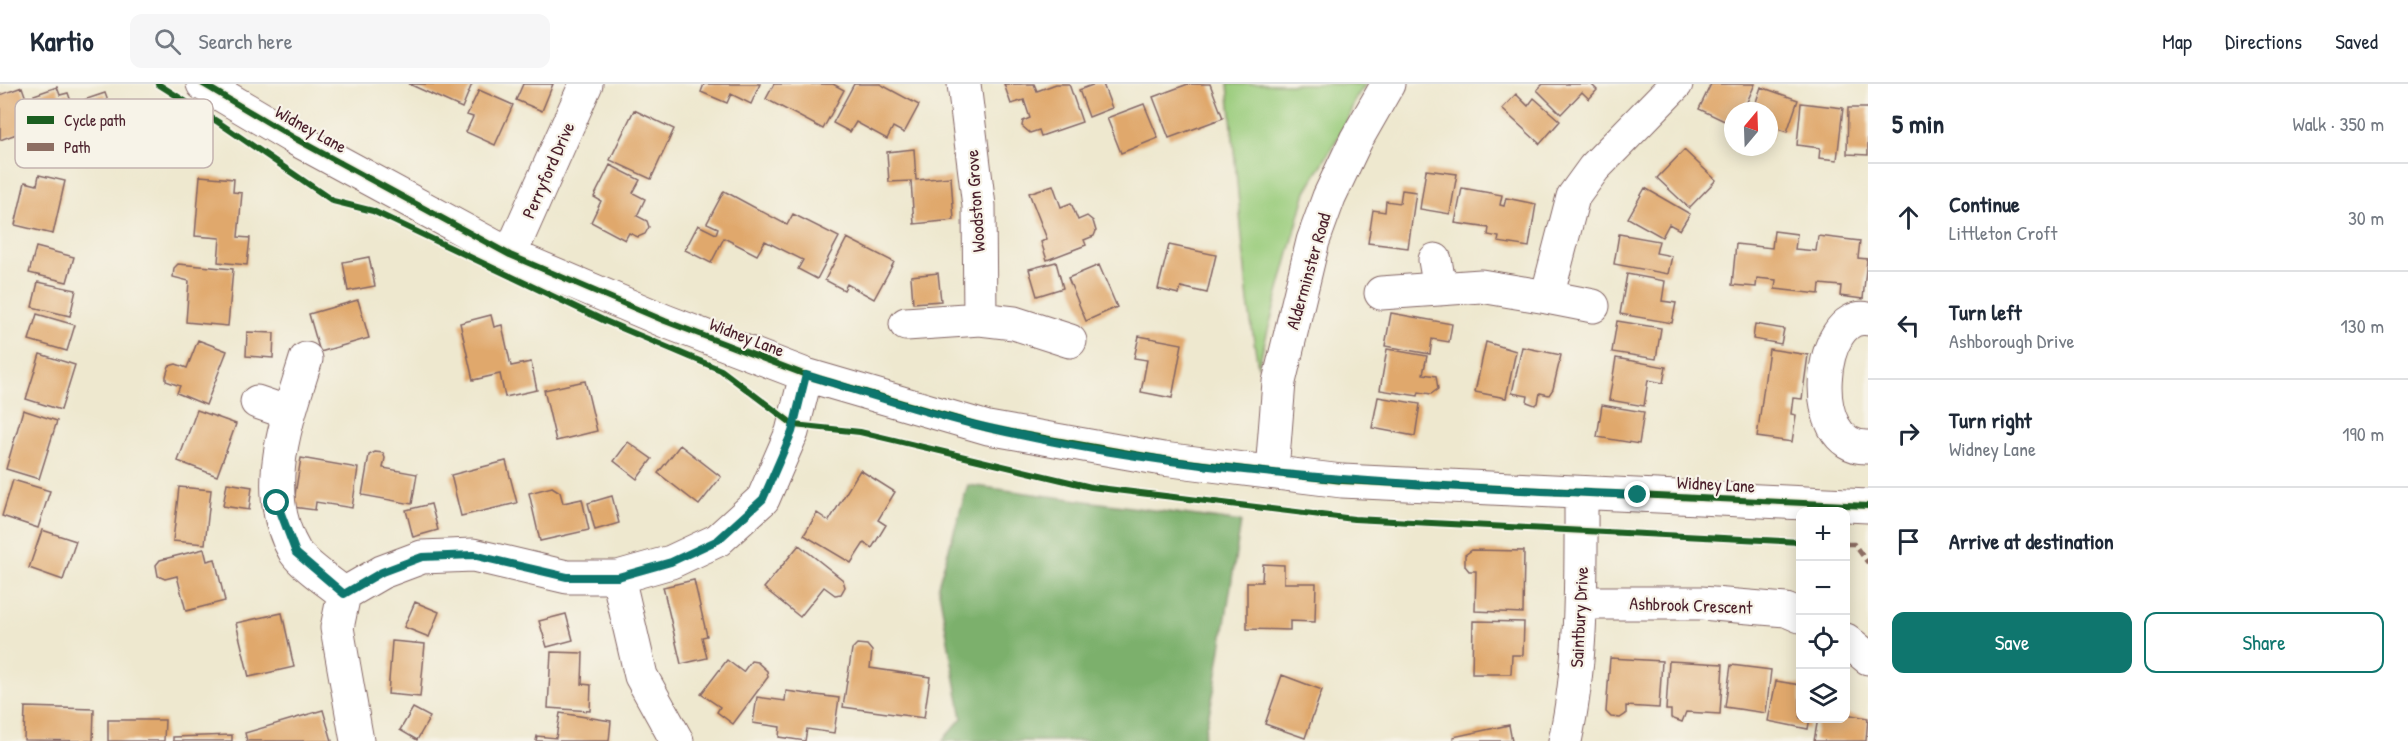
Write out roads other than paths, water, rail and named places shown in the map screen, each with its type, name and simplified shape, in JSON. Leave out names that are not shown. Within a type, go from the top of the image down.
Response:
[{"type":"street","name":"Widney Lane","points":[[203,84],[296,139],[510,255],[665,321],[806,375],[988,428],[1163,459],[1342,481],[1865,510]]},
{"type":"street","name":"Perryford Drive","points":[[510,255],[586,84]]},
{"type":"street","name":"Woodston Grove","points":[[964,84],[979,206],[980,319]]},
{"type":"street","points":[[1547,297],[1573,197],[1594,168],[1676,84]]},
{"type":"street","name":"Alderminster Road","points":[[1272,471],[1279,382],[1313,241],[1329,197],[1382,86]]},
{"type":"street","points":[[1381,293],[1437,275],[1481,286],[1593,306]]},
{"type":"street","points":[[1868,319],[1863,318],[1847,324],[1839,331],[1831,347],[1825,406],[1834,427],[1844,438],[1858,447],[1868,447]]},
{"type":"street","points":[[906,324],[980,319],[1014,323],[1070,341]]},
{"type":"street","points":[[306,359],[289,413],[279,456],[277,503],[296,553],[344,594]]},
{"type":"street","points":[[357,741],[337,628],[344,594],[382,572],[422,557],[473,555],[567,577],[618,577],[671,562],[718,540],[763,499],[792,432],[806,375]]},
{"type":"street","points":[[257,402],[289,413]]},
{"type":"street","name":"Saintbury Drive","points":[[1565,741],[1574,700],[1581,603],[1581,493]]},
{"type":"street","points":[[618,577],[641,676],[677,741]]},
{"type":"street","name":"Ashbrook Crescent","points":[[1581,603],[1701,603],[1786,610],[1798,615]]},
{"type":"street","points":[[1850,644],[1868,658]]}]
